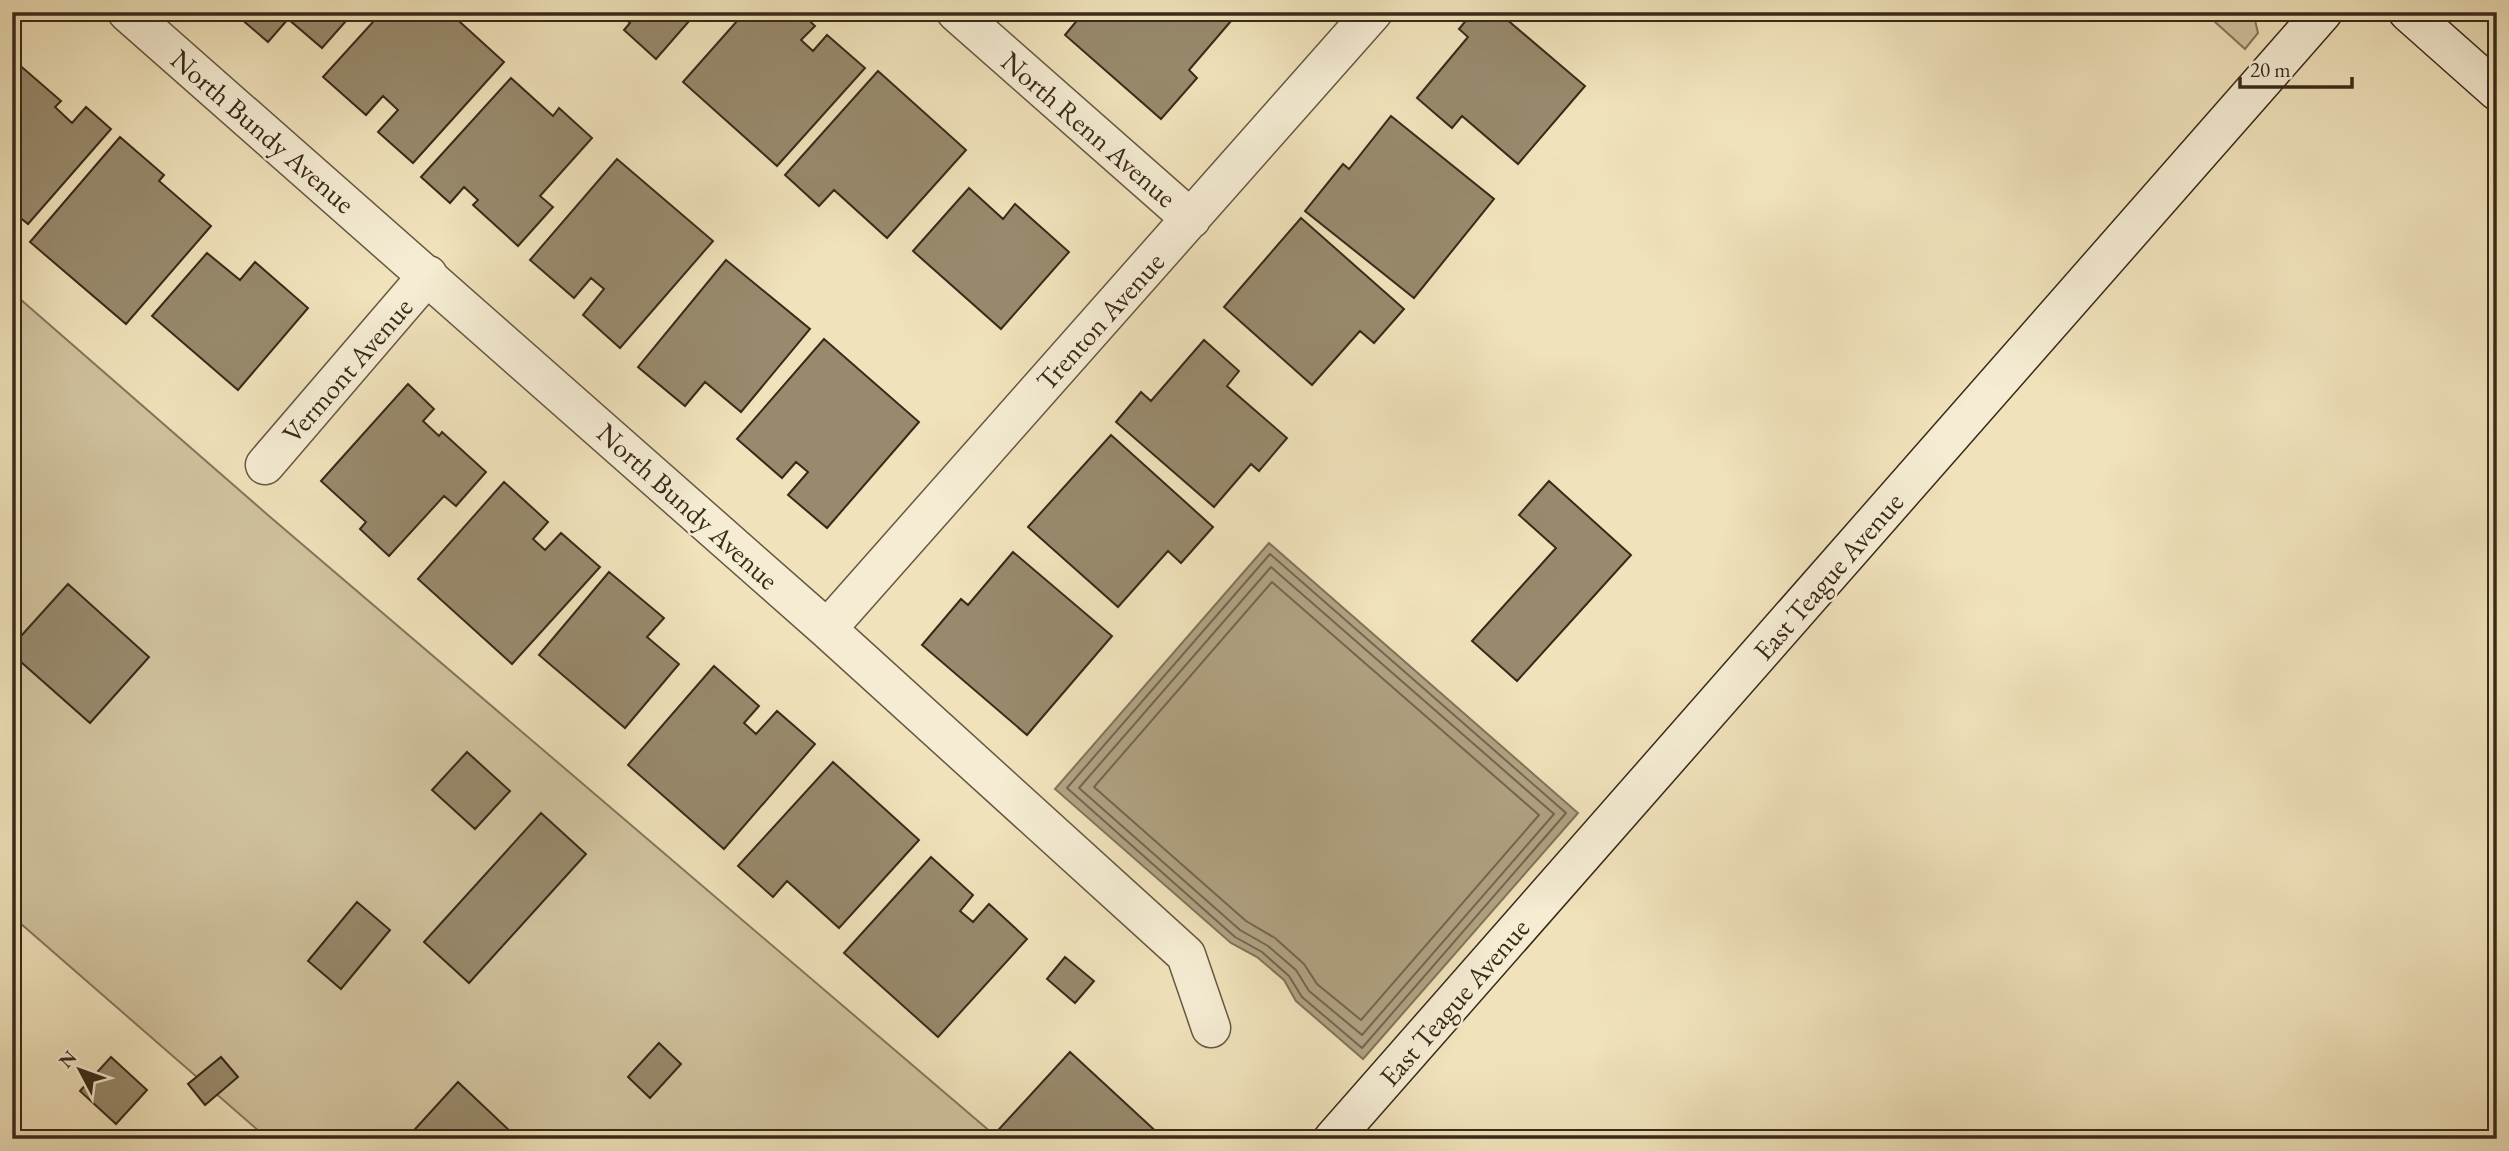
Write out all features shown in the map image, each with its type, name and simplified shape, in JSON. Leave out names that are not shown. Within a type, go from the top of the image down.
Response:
[{"type":"street","name":"North Bundy Avenue","points":[[127,12],[827,629],[1186,955],[1211,1028]]},
{"type":"street","name":"North Renn Avenue","points":[[956,12],[1191,219]]},
{"type":"street","name":"Trenton Avenue","points":[[827,629],[1373,12]]},
{"type":"street","name":"East Teague Avenue","points":[[1333,1139],[2323,12]]},
{"type":"street","points":[[2408,12],[2497,91]]},
{"type":"street","name":"Vermont Avenue","points":[[265,466],[428,275]]},
{"type":"shaded area","points":[[2204,12],[2253,12],[2258,33],[2245,49]]},
{"type":"shaded area","points":[[12,292],[269,516],[999,1139],[268,1139],[12,916]]},
{"type":"water","points":[[1269,543],[1578,813],[1363,1059],[1296,1001],[1284,980],[1257,957],[1231,943],[1055,789]]},
{"type":"building","points":[[233,12],[354,12],[322,48],[288,19],[268,42]]},
{"type":"building","points":[[382,12],[449,12],[504,62],[413,163],[378,132],[398,110],[383,96],[366,115],[323,77]]},
{"type":"building","points":[[618,12],[697,12],[656,59],[624,30],[630,23]]},
{"type":"building","points":[[745,12],[800,12],[815,26],[801,40],[813,51],[827,35],[865,68],[777,166],[683,82]]},
{"type":"building","points":[[1084,12],[1221,12],[1231,21],[1189,70],[1197,78],[1161,119],[1065,35]]},
{"type":"building","points":[[1473,12],[1498,12],[1585,86],[1518,164],[1462,116],[1452,128],[1417,98],[1468,37],[1459,29]]},
{"type":"building","points":[[16,62],[61,101],[55,107],[72,123],[86,107],[111,129],[28,224],[12,211],[12,67]]},
{"type":"building","points":[[878,71],[966,150],[887,238],[834,190],[819,206],[785,175]]},
{"type":"building","points":[[511,78],[553,116],[559,108],[592,138],[540,196],[553,207],[518,246],[473,205],[478,200],[464,187],[450,203],[421,177]]},
{"type":"building","points":[[1391,116],[1494,199],[1414,298],[1305,211],[1343,164],[1349,169]]},
{"type":"building","points":[[120,137],[164,175],[159,181],[211,226],[126,324],[30,242]]},
{"type":"building","points":[[617,159],[713,241],[620,348],[583,315],[604,289],[591,278],[574,298],[530,260]]},
{"type":"building","points":[[969,188],[1003,219],[1015,204],[1069,252],[1001,329],[913,251]]},
{"type":"building","points":[[1301,218],[1404,309],[1374,343],[1360,331],[1312,385],[1224,307]]},
{"type":"building","points":[[207,253],[240,280],[255,262],[308,308],[238,390],[152,316]]},
{"type":"building","points":[[726,260],[810,329],[741,412],[705,382],[685,406],[638,367]]},
{"type":"building","points":[[824,339],[919,422],[827,528],[788,495],[808,472],[796,462],[782,478],[737,439]]},
{"type":"building","points":[[1204,340],[1239,371],[1227,386],[1287,438],[1259,471],[1251,464],[1214,507],[1116,422],[1141,392],[1151,401]]},
{"type":"building","points":[[408,384],[434,409],[423,421],[439,436],[442,432],[486,472],[456,506],[444,496],[389,556],[360,529],[366,522],[321,481]]},
{"type":"building","points":[[1111,435],[1213,527],[1181,563],[1168,551],[1118,607],[1028,527]]},
{"type":"building","points":[[1549,481],[1631,555],[1517,681],[1472,641],[1556,548],[1519,515]]},
{"type":"building","points":[[504,482],[548,522],[533,539],[545,550],[561,533],[600,567],[512,664],[418,579]]},
{"type":"building","points":[[1013,552],[1112,636],[1027,735],[922,645],[961,599],[968,605]]},
{"type":"building","points":[[609,572],[664,618],[647,637],[679,664],[625,728],[539,655]]},
{"type":"building","points":[[68,584],[149,657],[90,723],[12,654],[12,646]]},
{"type":"building","points":[[714,666],[759,706],[744,723],[756,734],[777,711],[815,744],[724,849],[628,765]]},
{"type":"building","points":[[467,752],[510,791],[475,829],[432,790]]},
{"type":"building","points":[[833,762],[919,840],[839,928],[787,881],[773,897],[738,866]]},
{"type":"building","points":[[541,813],[586,854],[469,983],[424,942]]},
{"type":"building","points":[[931,857],[973,895],[960,911],[973,922],[989,904],[1027,939],[938,1037],[844,953]]},
{"type":"building","points":[[357,902],[390,930],[341,989],[308,961]]},
{"type":"building","points":[[1065,957],[1094,981],[1075,1003],[1047,979]]},
{"type":"building","points":[[659,1043],[681,1064],[650,1098],[628,1077]]},
{"type":"building","points":[[1070,1052],[1162,1137],[1161,1139],[990,1139]]},
{"type":"building","points":[[111,1057],[147,1090],[116,1124],[80,1091]]},
{"type":"building","points":[[221,1057],[238,1077],[205,1105],[188,1084]]},
{"type":"building","points":[[458,1082],[510,1131],[503,1139],[406,1139]]}]
